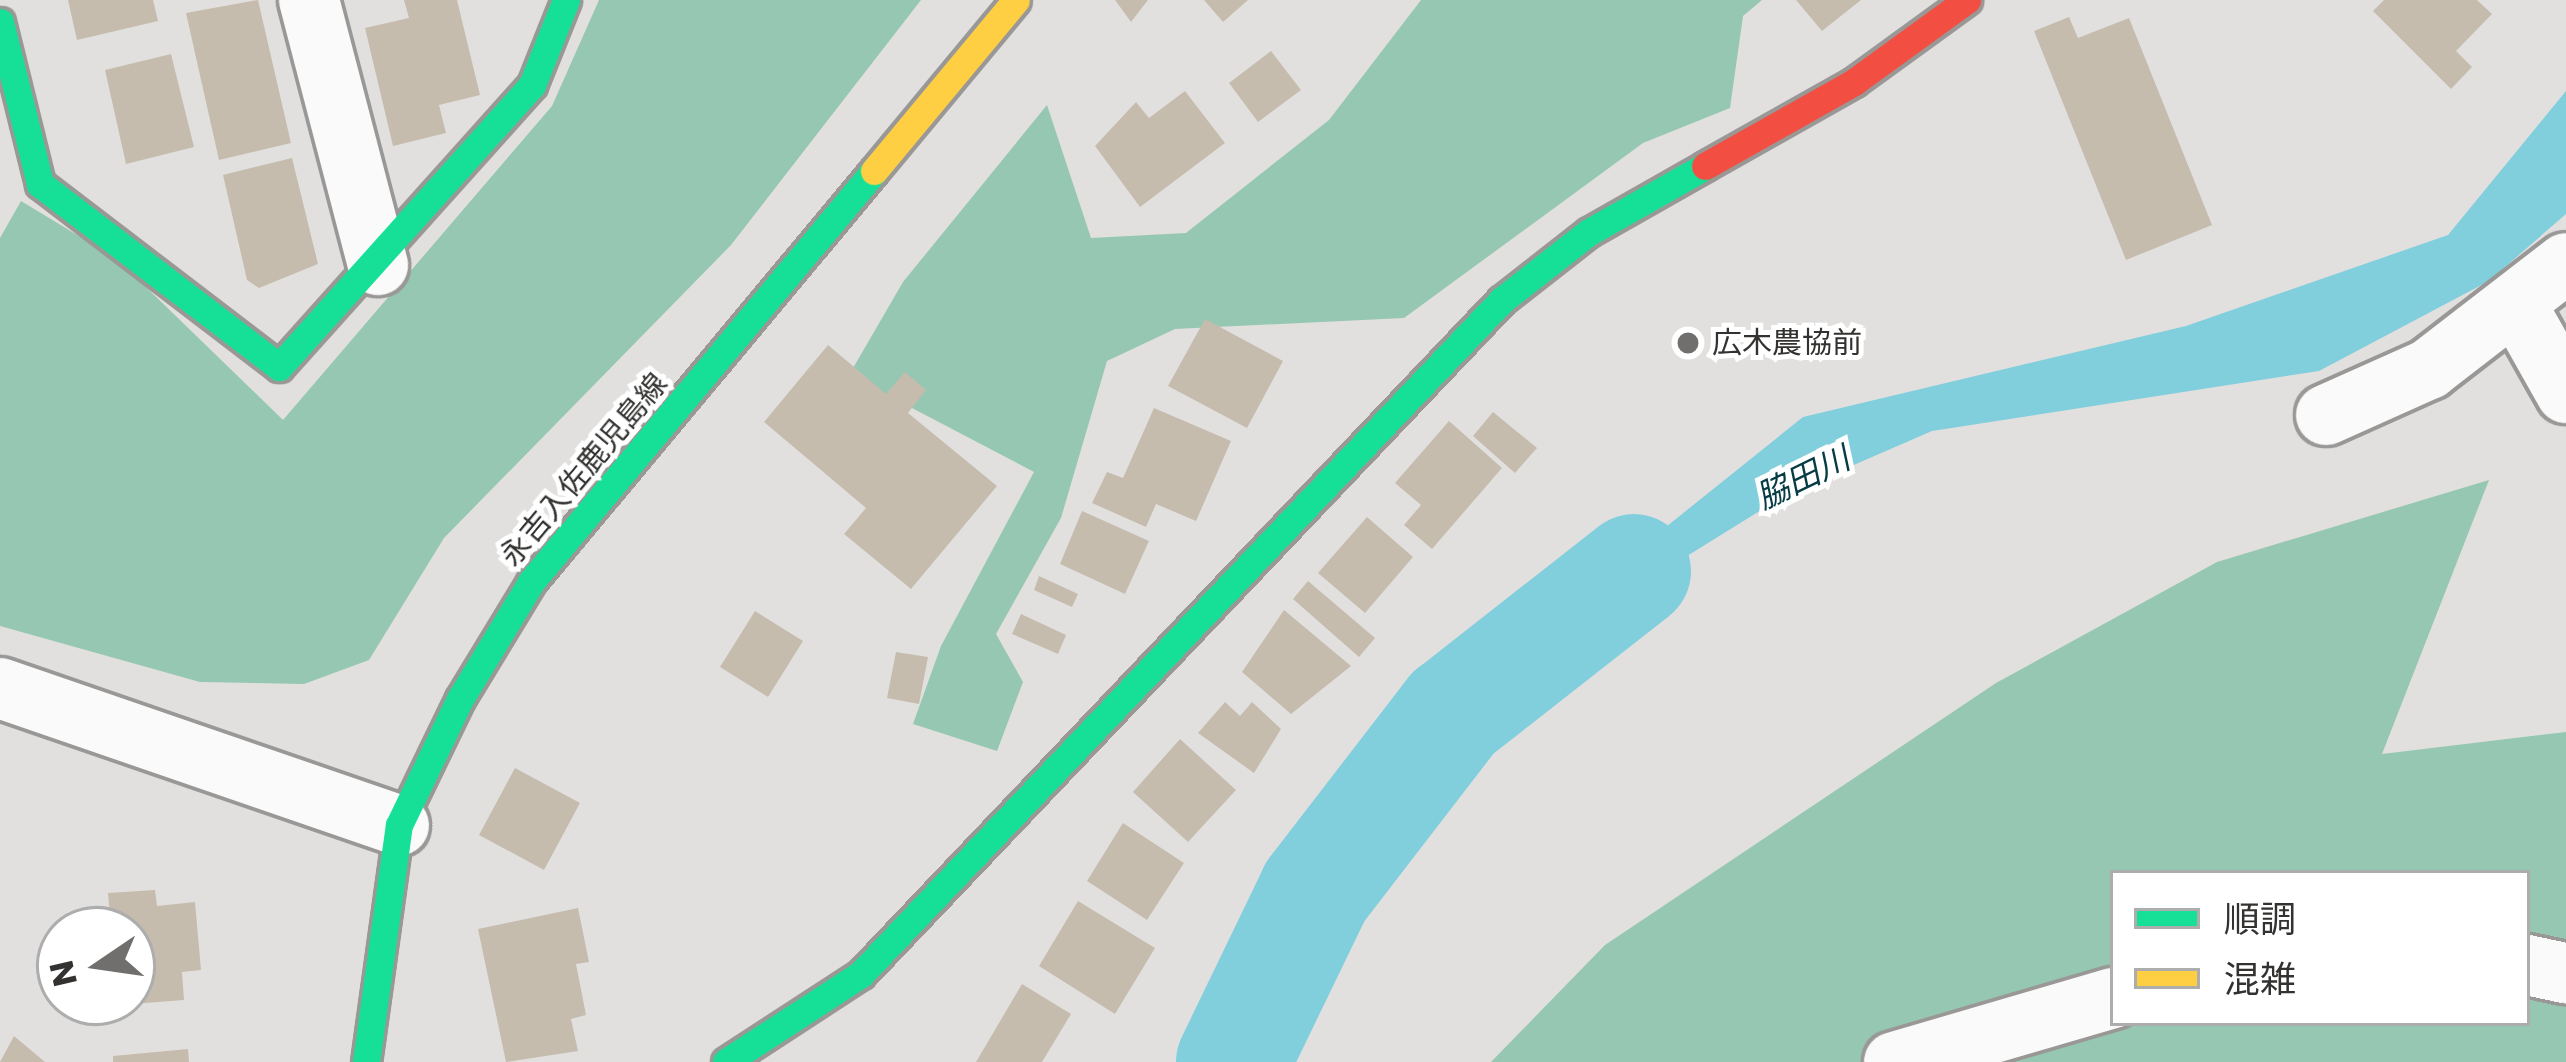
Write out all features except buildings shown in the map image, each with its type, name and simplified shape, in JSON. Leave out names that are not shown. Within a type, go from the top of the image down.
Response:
[{"type":"street","points":[[309,0],[378,265]]},
{"type":"street","points":[[0,22],[40,184],[279,367],[378,265],[532,85],[566,0]]},
{"type":"street","name":"永吉入佐鹿児島線","points":[[366,1062],[399,825],[531,582],[1016,0]]},
{"type":"street","points":[[726,1062],[861,974],[1502,300],[1589,232],[1854,82],[1966,0]]},
{"type":"street","points":[[2326,415],[2429,369],[2516,307],[2566,263]]},
{"type":"street","points":[[2516,307],[2566,393]]},
{"type":"street","points":[[0,688],[399,825]]},
{"type":"street","points":[[2530,966],[2566,973]]},
{"type":"street","points":[[1894,1062],[2110,999]]},
{"type":"green space","points":[[599,0],[921,0],[731,245],[444,538],[369,660],[304,684],[200,682],[0,626],[0,238],[21,201],[117,259],[283,420],[552,106]]},
{"type":"green space","points":[[1421,0],[1762,0],[1743,16],[1730,108],[1643,143],[1404,318],[1175,329],[1107,361],[1061,518],[996,634],[1023,682],[997,751],[913,724],[941,646],[1034,472],[849,375],[903,282],[1047,105],[1091,238],[1186,233],[1329,120]]},
{"type":"green space","points":[[2489,480],[2382,754],[2566,732],[2566,1062],[1491,1062],[1605,945],[1996,683],[2217,562]]},
{"type":"water","points":[[2566,91],[2566,214],[2489,281],[2319,371],[1932,431],[1787,494],[1434,713],[1803,417],[2186,326],[2448,235]]},
{"type":"waterway","name":"脇田川","points":[[1233,1062],[1315,892],[1453,713],[1634,571]]},
{"type":"traffic: fast","points":[[0,22],[40,184],[279,367],[532,85],[566,0]]},
{"type":"traffic: fast","points":[[726,1062],[861,974],[1502,300],[1589,232],[1705,166]]},
{"type":"traffic: fast","points":[[366,1062],[399,825],[460,699],[531,582],[874,171]]},
{"type":"traffic: slow","points":[[874,171],[1016,0]]},
{"type":"traffic: jam","points":[[1705,166],[1854,82],[1967,0]]},
{"type":"place","name":"広木農協前","points":[[1688,343]]}]
